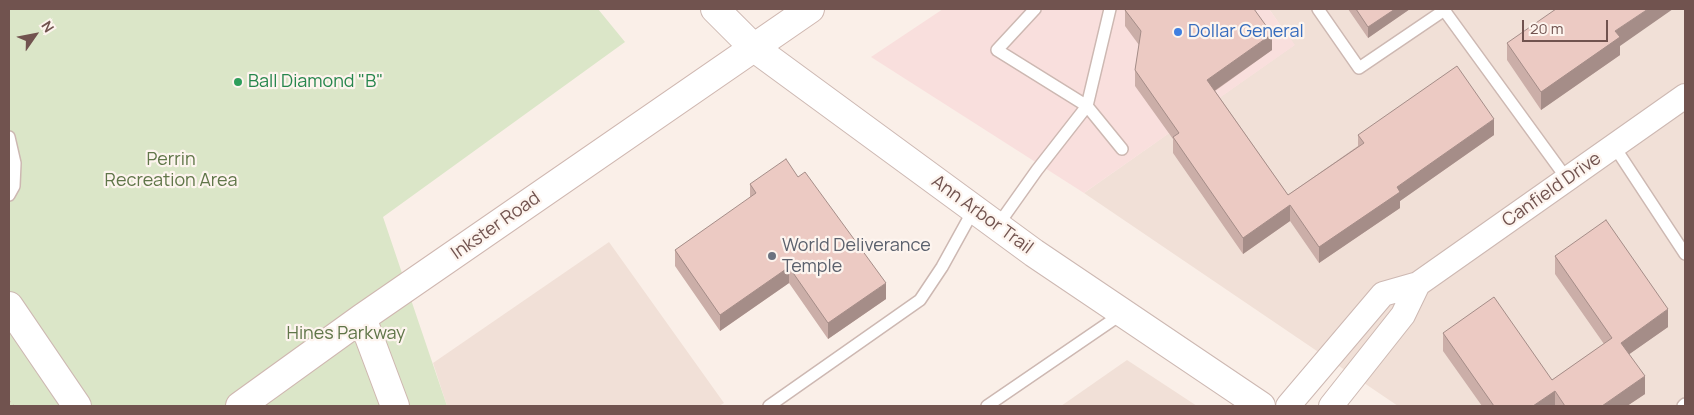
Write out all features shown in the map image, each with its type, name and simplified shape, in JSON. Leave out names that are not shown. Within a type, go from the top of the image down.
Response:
[{"type":"street","name":"Ann Arbor Trail","points":[[715,9],[753,47],[1034,253],[1261,406]]},
{"type":"street","name":"Inkster Road","points":[[240,406],[362,318],[810,9]]},
{"type":"street","name":"Canfield Drive","points":[[1288,406],[1384,294],[1418,284],[1685,96]]},
{"type":"street","name":"Canfield Drive","points":[[1331,406],[1403,315],[1418,284]]},
{"type":"street","points":[[9,306],[77,406]]},
{"type":"street","points":[[362,318],[395,406]]},
{"type":"lane","points":[[1035,9],[997,50],[1087,106],[1122,149]]},
{"type":"lane","points":[[998,226],[1037,170],[1087,106],[1110,9]]},
{"type":"lane","points":[[1318,9],[1359,68],[1445,9],[1567,179]]},
{"type":"lane","points":[[9,137],[15,163],[14,186],[9,195]]},
{"type":"lane","points":[[1614,146],[1685,254]]},
{"type":"lane","points":[[769,406],[920,300],[942,267],[974,209]]},
{"type":"lane","points":[[987,406],[1123,313]]},
{"type":"path","points":[[9,402],[13,406]]},
{"type":"shaded area","points":[[943,9],[1269,9],[1295,45],[1084,193],[871,57]]},
{"type":"shaded area","points":[[1269,9],[1685,9],[1685,406],[1398,406],[1084,193],[1294,45]]},
{"type":"shaded area","points":[[609,242],[724,403],[719,406],[447,406],[433,363]]},
{"type":"shaded area","points":[[1127,360],[1197,406],[1061,406]]},
{"type":"green space","name":"Perrin Recreation Area","points":[[9,9],[598,9],[625,42],[383,217],[447,406],[9,406]]},
{"type":"building","points":[[1254,9],[1272,34],[1207,80],[1288,195],[1364,143],[1358,135],[1457,66],[1494,119],[1397,187],[1400,192],[1319,247],[1290,205],[1243,238],[1173,137],[1179,133],[1135,70],[1141,31],[1125,10]]},
{"type":"building","points":[[1356,9],[1395,9],[1368,27]]},
{"type":"building","points":[[1556,9],[1648,9],[1615,31],[1620,37],[1541,92],[1507,43]]},
{"type":"building","name":"World Deliverance Temple","points":[[786,159],[798,177],[805,172],[886,283],[828,323],[789,267],[720,315],[675,250],[756,193],[750,184]]},
{"type":"building","points":[[1606,220],[1668,309],[1621,343],[1645,376],[1602,406],[1565,406],[1555,391],[1533,406],[1494,406],[1443,333],[1494,297],[1552,380],[1612,338],[1555,256]]},
{"type":"place","name":"Dollar General","points":[[1178,32]]},
{"type":"place","name":"Ball Diamond \"B\"","points":[[238,82]]},
{"type":"place","name":"World Deliverance Temple","points":[[772,256]]},
{"type":"park label","name":"Hines Parkway","points":[[346,334]]}]
